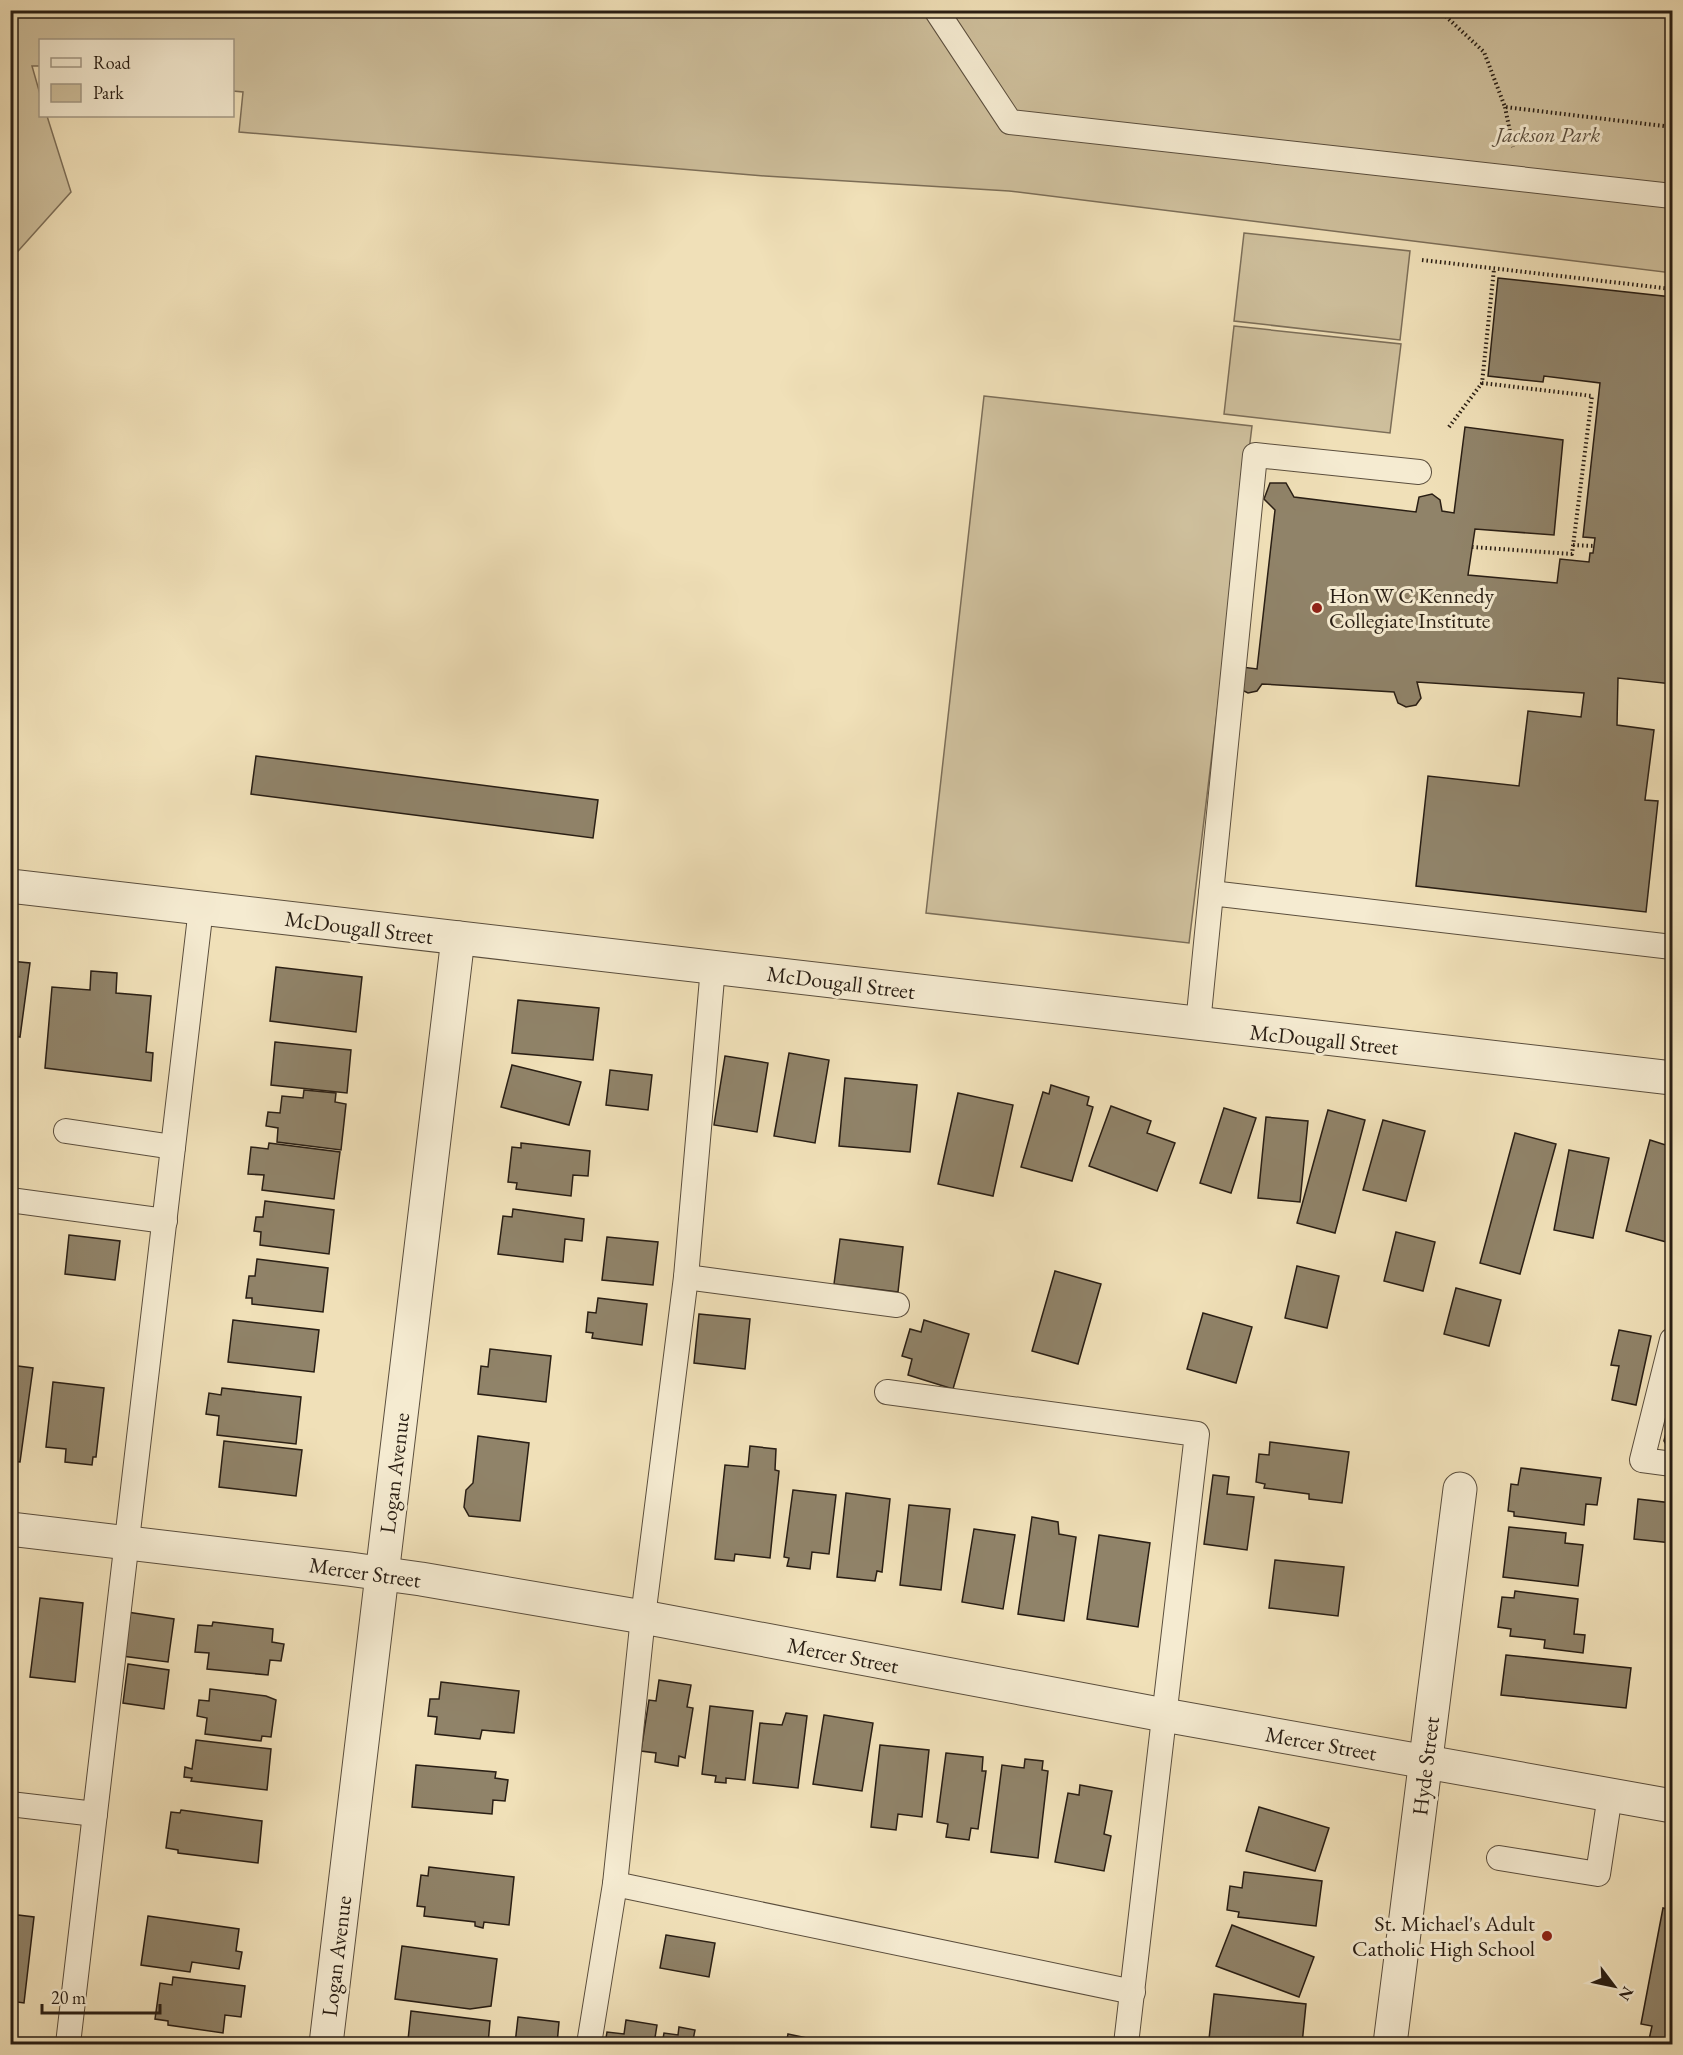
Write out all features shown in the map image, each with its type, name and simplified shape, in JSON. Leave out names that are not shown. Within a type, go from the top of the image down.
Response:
[{"type":"street","name":"McDougall Street","points":[[10,886],[1672,1078]]},
{"type":"street","name":"Logan Avenue","points":[[326,2044],[458,938]]},
{"type":"street","name":"Hyde Street","points":[[1390,2044],[1460,1488]]},
{"type":"street","name":"Mercer Street","points":[[10,1529],[382,1573],[643,1617],[1164,1715],[1672,1806]]},
{"type":"lane","points":[[936,10],[1010,122],[1672,196]]},
{"type":"lane","points":[[1198,1024],[1255,455],[1419,472]]},
{"type":"lane","points":[[1211,892],[1672,947]]},
{"type":"lane","points":[[69,2044],[201,908]]},
{"type":"lane","points":[[589,2044],[615,1884],[643,1617],[686,1277],[713,967]]},
{"type":"lane","points":[[66,1131],[173,1147]]},
{"type":"lane","points":[[10,1200],[165,1221]]},
{"type":"lane","points":[[686,1277],[897,1305]]},
{"type":"lane","points":[[1672,1340],[1642,1461],[1672,1464]]},
{"type":"lane","points":[[887,1392],[1197,1434],[1126,2044]]},
{"type":"lane","points":[[1499,1858],[1598,1874],[1610,1795]]},
{"type":"lane","points":[[10,1804],[95,1814]]},
{"type":"lane","points":[[615,1884],[1133,1992]]},
{"type":"path","points":[[1439,10],[1484,52],[1505,107],[1513,147]]},
{"type":"path","points":[[1505,107],[1672,127]]},
{"type":"path","points":[[1422,260],[1672,289]]},
{"type":"path","points":[[1449,427],[1482,383],[1494,269]]},
{"type":"path","points":[[1472,548],[1572,554],[1592,396],[1482,383]]},
{"type":"path","points":[[1573,545],[1594,546]]},
{"type":"green space","name":"Jackson Park","points":[[11,11],[1672,11],[1672,273],[1009,191],[765,176],[239,132],[243,92],[234,91],[234,39],[39,39],[39,66],[32,66],[39,90],[39,117],[47,117],[71,192],[11,259]]},
{"type":"green space","points":[[1244,233],[1410,251],[1400,340],[1234,321]]},
{"type":"green space","points":[[1234,326],[1401,344],[1390,433],[1224,414]]},
{"type":"green space","points":[[984,396],[1252,426],[1189,943],[926,913]]},
{"type":"building","points":[[1498,278],[1672,297],[1672,684],[1618,678],[1617,725],[1654,730],[1645,800],[1658,801],[1646,912],[1416,886],[1428,776],[1519,786],[1528,711],[1581,717],[1584,693],[1417,682],[1421,698],[1416,705],[1406,707],[1398,703],[1394,692],[1262,684],[1257,691],[1248,693],[1238,688],[1242,667],[1257,669],[1275,510],[1264,499],[1270,483],[1286,483],[1294,497],[1416,512],[1419,497],[1432,494],[1440,500],[1442,511],[1454,513],[1465,427],[1563,440],[1554,535],[1475,529],[1468,575],[1557,583],[1560,559],[1589,562],[1595,538],[1583,537],[1600,383],[1544,376],[1543,382],[1488,376]]},
{"type":"building","points":[[256,756],[598,800],[593,838],[251,794]]},
{"type":"building","points":[[10,961],[30,963],[20,1037],[10,1035]]},
{"type":"building","points":[[276,967],[362,977],[356,1032],[270,1021]]},
{"type":"building","points":[[91,971],[117,973],[116,993],[151,996],[146,1052],[153,1053],[151,1081],[45,1068],[52,987],[90,990]]},
{"type":"building","points":[[518,1000],[599,1008],[593,1060],[512,1053]]},
{"type":"building","points":[[275,1042],[351,1050],[347,1093],[271,1085]]},
{"type":"building","points":[[789,1053],[829,1060],[815,1143],[774,1136]]},
{"type":"building","points":[[725,1056],[768,1063],[757,1132],[714,1125]]},
{"type":"building","points":[[512,1065],[581,1082],[569,1125],[501,1107]]},
{"type":"building","points":[[610,1070],[652,1075],[648,1110],[606,1105]]},
{"type":"building","points":[[845,1078],[917,1085],[910,1152],[839,1146]]},
{"type":"building","points":[[1051,1085],[1089,1097],[1087,1105],[1093,1107],[1072,1181],[1021,1167],[1043,1092],[1049,1094]]},
{"type":"building","points":[[304,1090],[336,1093],[335,1102],[346,1104],[341,1150],[277,1142],[278,1128],[266,1126],[268,1112],[280,1113],[282,1096],[303,1098]]},
{"type":"building","points":[[958,1093],[1013,1105],[993,1196],[938,1184]]},
{"type":"building","points":[[1111,1106],[1151,1121],[1147,1133],[1175,1143],[1157,1191],[1089,1166]]},
{"type":"building","points":[[1224,1108],[1256,1118],[1231,1193],[1200,1183]]},
{"type":"building","points":[[1328,1110],[1365,1120],[1335,1233],[1297,1223]]},
{"type":"building","points":[[1266,1117],[1308,1121],[1300,1202],[1258,1198]]},
{"type":"building","points":[[1383,1120],[1425,1131],[1406,1201],[1363,1190]]},
{"type":"building","points":[[1515,1133],[1556,1144],[1520,1274],[1480,1263]]},
{"type":"building","points":[[1650,1140],[1672,1147],[1672,1235],[1670,1243],[1626,1231]]},
{"type":"building","points":[[269,1143],[340,1152],[334,1199],[262,1190],[264,1175],[248,1174],[251,1147],[268,1149]]},
{"type":"building","points":[[521,1143],[590,1151],[588,1176],[573,1175],[571,1196],[516,1189],[517,1183],[508,1182],[512,1147],[521,1148]]},
{"type":"building","points":[[1569,1150],[1609,1158],[1593,1238],[1554,1230]]},
{"type":"building","points":[[265,1201],[334,1210],[329,1254],[260,1245],[261,1232],[254,1231],[256,1217],[263,1217]]},
{"type":"building","points":[[513,1209],[584,1219],[582,1241],[565,1239],[563,1262],[498,1254],[503,1216],[512,1217]]},
{"type":"building","points":[[1396,1232],[1435,1242],[1423,1291],[1384,1281]]},
{"type":"building","points":[[69,1235],[120,1241],[115,1280],[65,1274]]},
{"type":"building","points":[[607,1237],[658,1242],[653,1285],[602,1280]]},
{"type":"building","points":[[840,1239],[903,1247],[898,1292],[834,1284]]},
{"type":"building","points":[[257,1259],[328,1268],[323,1312],[252,1304],[252,1298],[246,1298],[249,1276],[255,1276]]},
{"type":"building","points":[[1297,1266],[1339,1276],[1327,1328],[1285,1318]]},
{"type":"building","points":[[1055,1271],[1101,1284],[1078,1364],[1032,1351]]},
{"type":"building","points":[[1456,1288],[1501,1300],[1489,1346],[1444,1334]]},
{"type":"building","points":[[598,1298],[647,1304],[642,1345],[592,1338],[593,1333],[586,1332],[588,1312],[596,1313]]},
{"type":"building","points":[[1203,1313],[1252,1327],[1236,1383],[1187,1369]]},
{"type":"building","points":[[699,1314],[750,1319],[745,1369],[694,1363]]},
{"type":"building","points":[[233,1320],[319,1330],[314,1372],[228,1362]]},
{"type":"building","points":[[924,1320],[969,1334],[953,1389],[908,1375],[912,1359],[902,1356],[910,1329],[921,1332]]},
{"type":"building","points":[[1619,1330],[1651,1336],[1636,1405],[1612,1400],[1619,1366],[1611,1365]]},
{"type":"building","points":[[490,1349],[551,1356],[546,1402],[478,1394],[481,1366],[488,1367]]},
{"type":"building","points":[[10,1365],[33,1368],[20,1462],[10,1461]]},
{"type":"building","points":[[53,1382],[104,1388],[96,1457],[93,1457],[92,1465],[65,1462],[66,1449],[46,1447]]},
{"type":"building","points":[[222,1388],[301,1397],[296,1444],[217,1435],[219,1416],[206,1414],[209,1393],[221,1395]]},
{"type":"building","points":[[1672,1409],[1672,1455],[1664,1441]]},
{"type":"building","points":[[478,1436],[529,1443],[520,1521],[469,1516],[464,1507],[466,1490],[473,1483]]},
{"type":"building","points":[[224,1441],[302,1450],[296,1496],[219,1487]]},
{"type":"building","points":[[1270,1442],[1349,1452],[1342,1503],[1309,1499],[1309,1494],[1264,1488],[1265,1484],[1256,1482],[1259,1454],[1269,1455]]},
{"type":"building","points":[[750,1446],[776,1449],[775,1470],[779,1471],[770,1558],[735,1554],[734,1561],[715,1559],[725,1465],[748,1467]]},
{"type":"building","points":[[1521,1468],[1601,1478],[1597,1505],[1586,1504],[1584,1525],[1514,1516],[1514,1512],[1508,1511],[1511,1484],[1518,1485]]},
{"type":"building","points":[[1213,1475],[1229,1477],[1227,1494],[1254,1497],[1247,1550],[1204,1544]]},
{"type":"building","points":[[793,1490],[836,1495],[829,1554],[812,1552],[810,1569],[787,1566],[789,1558],[784,1557]]},
{"type":"building","points":[[846,1493],[890,1499],[882,1572],[877,1571],[875,1581],[837,1577]]},
{"type":"building","points":[[1638,1499],[1672,1503],[1672,1543],[1634,1539]]},
{"type":"building","points":[[909,1505],[950,1509],[941,1590],[900,1585]]},
{"type":"building","points":[[1032,1517],[1058,1522],[1059,1534],[1076,1537],[1064,1621],[1018,1614]]},
{"type":"building","points":[[1509,1527],[1566,1533],[1565,1543],[1583,1545],[1578,1586],[1503,1577]]},
{"type":"building","points":[[974,1529],[1015,1535],[1003,1609],[962,1602]]},
{"type":"building","points":[[1099,1535],[1150,1543],[1138,1627],[1087,1619]]},
{"type":"building","points":[[1275,1560],[1344,1567],[1338,1616],[1269,1608]]},
{"type":"building","points":[[1515,1591],[1578,1599],[1574,1634],[1585,1635],[1583,1653],[1544,1648],[1545,1640],[1510,1636],[1511,1629],[1498,1627],[1502,1597],[1514,1598]]},
{"type":"building","points":[[40,1598],[83,1603],[75,1682],[30,1677]]},
{"type":"building","points":[[10,1609],[17,1610],[11,1667],[10,1667]]},
{"type":"building","points":[[127,1612],[174,1619],[168,1662],[122,1656]]},
{"type":"building","points":[[213,1622],[273,1629],[272,1642],[284,1644],[281,1661],[270,1660],[268,1675],[207,1669],[209,1653],[195,1652],[198,1625],[212,1626]]},
{"type":"building","points":[[1506,1655],[1631,1668],[1626,1708],[1501,1695]]},
{"type":"building","points":[[128,1664],[169,1670],[164,1709],[123,1703]]},
{"type":"building","points":[[659,1680],[691,1685],[687,1707],[693,1708],[685,1758],[679,1756],[678,1766],[655,1762],[656,1753],[641,1751],[649,1700],[656,1701]]},
{"type":"building","points":[[441,1682],[519,1691],[514,1733],[482,1730],[480,1739],[435,1734],[437,1717],[428,1716],[430,1699],[439,1699]]},
{"type":"building","points":[[210,1689],[266,1696],[276,1700],[271,1737],[262,1736],[261,1741],[205,1734],[207,1718],[197,1716],[199,1700],[209,1701]]},
{"type":"building","points":[[710,1706],[753,1711],[745,1780],[726,1778],[726,1783],[715,1782],[716,1776],[702,1774]]},
{"type":"building","points":[[786,1713],[807,1716],[798,1788],[753,1783],[760,1723],[782,1725]]},
{"type":"building","points":[[824,1715],[873,1723],[862,1791],[813,1784]]},
{"type":"building","points":[[196,1740],[271,1749],[267,1790],[191,1781],[192,1778],[184,1777],[185,1767],[192,1769]]},
{"type":"building","points":[[880,1745],[929,1750],[922,1817],[898,1814],[896,1830],[871,1827]]},
{"type":"building","points":[[946,1753],[983,1757],[982,1771],[986,1771],[978,1829],[971,1828],[969,1840],[946,1837],[948,1824],[937,1822]]},
{"type":"building","points":[[1025,1759],[1043,1761],[1042,1770],[1048,1771],[1038,1858],[991,1852],[1002,1765],[1024,1768]]},
{"type":"building","points":[[416,1765],[496,1772],[495,1778],[508,1780],[505,1801],[493,1800],[492,1814],[412,1807]]},
{"type":"building","points":[[1080,1785],[1112,1791],[1104,1834],[1111,1836],[1104,1871],[1055,1862],[1068,1793],[1079,1795]]},
{"type":"building","points":[[1259,1807],[1329,1828],[1315,1871],[1246,1851]]},
{"type":"building","points":[[181,1810],[262,1821],[258,1863],[178,1853],[178,1850],[166,1848],[171,1812],[180,1813]]},
{"type":"building","points":[[429,1867],[514,1877],[509,1925],[484,1922],[483,1928],[475,1926],[475,1922],[424,1916],[425,1907],[417,1906],[421,1875],[428,1876]]},
{"type":"building","points":[[1244,1872],[1322,1881],[1316,1926],[1238,1917],[1239,1912],[1227,1910],[1230,1886],[1242,1888]]},
{"type":"building","points":[[1672,1902],[1672,2044],[1648,2044],[1652,2026],[1641,2024],[1663,1908],[1671,1910]]},
{"type":"building","points":[[10,1914],[34,1917],[24,2003],[10,2001]]},
{"type":"building","points":[[148,1916],[239,1929],[236,1951],[242,1952],[239,1969],[192,1962],[190,1972],[141,1965]]},
{"type":"building","points":[[1232,1925],[1314,1957],[1299,1997],[1216,1966]]},
{"type":"building","points":[[666,1935],[715,1943],[709,1977],[660,1968]]},
{"type":"building","points":[[402,1946],[497,1959],[491,2006],[470,2009],[395,1999]]},
{"type":"building","points":[[173,1977],[245,1986],[241,2017],[225,2015],[223,2033],[168,2025],[168,2021],[155,2019],[160,1983],[172,1985]]},
{"type":"building","points":[[1214,1994],[1306,2004],[1302,2044],[1264,2044],[1209,2039]]},
{"type":"building","points":[[411,2011],[490,2021],[488,2044],[396,2044],[397,2038],[408,2040]]},
{"type":"building","points":[[518,2017],[559,2022],[557,2044],[515,2044]]},
{"type":"building","points":[[626,2020],[657,2025],[654,2044],[605,2044],[607,2032],[624,2034]]},
{"type":"building","points":[[679,2027],[695,2030],[693,2040],[709,2044],[662,2044],[664,2033],[678,2035]]},
{"type":"building","points":[[788,2034],[812,2039],[811,2044],[786,2044]]},
{"type":"place","name":"Hon W C Kennedy Collegiate Institute","points":[[1317,608]]},
{"type":"place","name":"St. Michael's Adult Catholic High School","points":[[1547,1936]]}]
